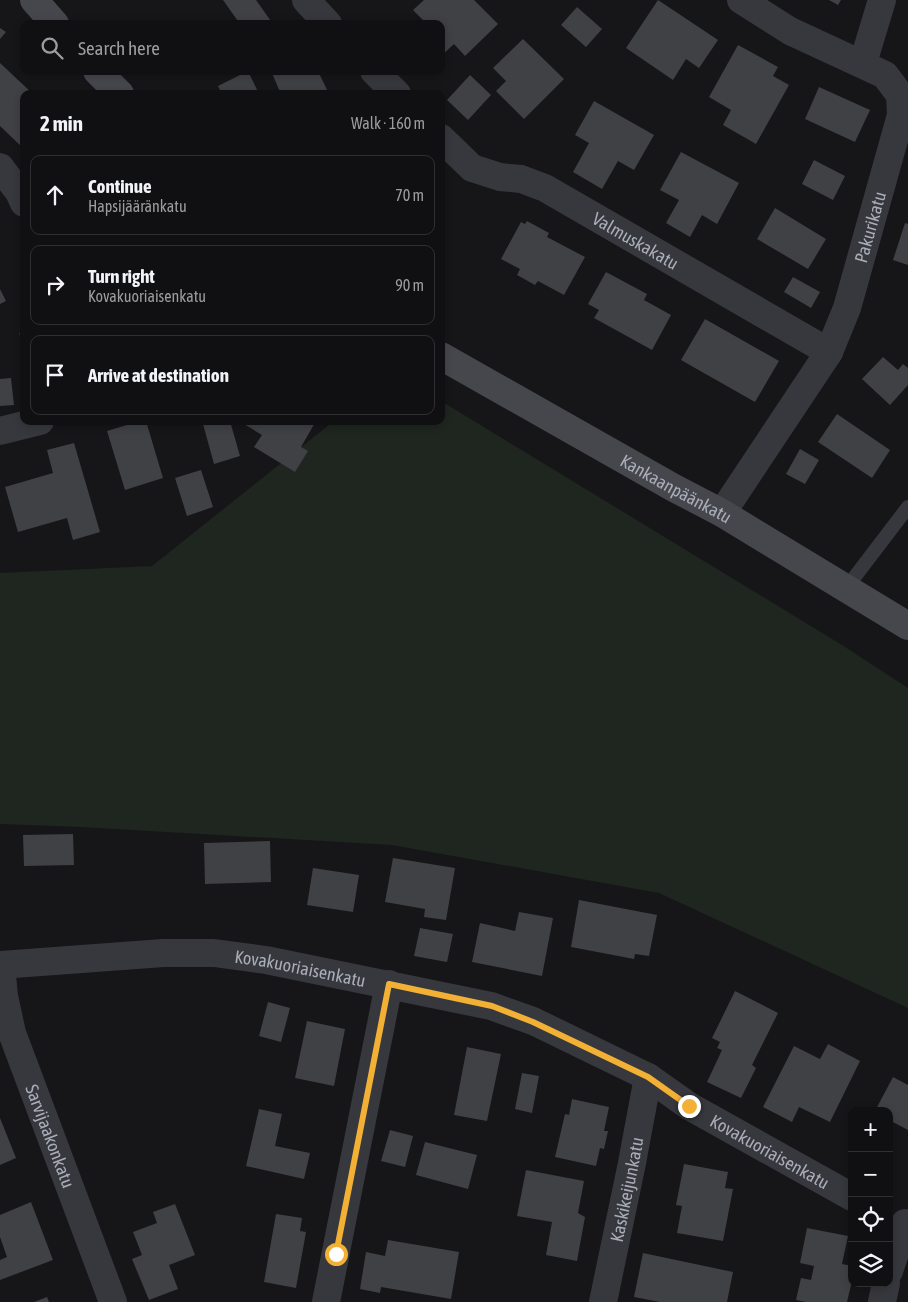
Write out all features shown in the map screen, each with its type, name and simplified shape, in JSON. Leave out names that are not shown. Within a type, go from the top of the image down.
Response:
[{"type":"street","points":[[34,0],[52,20]]},
{"type":"street","points":[[306,0],[324,20]]},
{"type":"street","name":"Pakurikatu","points":[[722,513],[829,352],[847,308],[901,115],[900,95],[885,75],[863,63],[790,31],[740,0]]},
{"type":"street","points":[[863,63],[882,0]]},
{"type":"street","points":[[101,75],[116,90]]},
{"type":"street","points":[[378,75],[392,90]]},
{"type":"street","name":"Valmuskakatu","points":[[445,142],[472,168],[500,177],[521,179],[545,188],[829,352]]},
{"type":"street","points":[[0,166],[20,194]]},
{"type":"street","name":"Kankaanpäänkatu","points":[[445,358],[674,488],[722,513],[847,587],[908,626]]},
{"type":"street","points":[[0,431],[24,425]]},
{"type":"street","name":"Kovakuoriaisenkatu","points":[[1,965],[163,954],[214,953],[266,960],[492,1006],[533,1022],[648,1077],[689,1106],[848,1194]]},
{"type":"street","name":"Sarvijaakonkatu","points":[[1,965],[4,996],[12,1033],[113,1302]]},
{"type":"street","points":[[326,1302],[389,984]]},
{"type":"street","name":"Kaskikeijunkatu","points":[[603,1302],[648,1077]]},
{"type":"street","points":[[893,1254],[901,1221]]},
{"type":"street","points":[[882,1302],[885,1287]]},
{"type":"lane","points":[[847,587],[908,507]]},
{"type":"shaded area","points":[[445,403],[842,645],[908,688],[908,1008],[659,893],[392,845],[0,824],[0,573],[152,566],[329,425],[445,425]]},
{"type":"building","points":[[223,0],[256,0],[270,20],[237,20]]},
{"type":"building","points":[[424,0],[474,0],[498,24],[465,56],[454,44],[445,52],[445,20],[423,20],[413,10]]},
{"type":"building","points":[[658,0],[718,40],[699,68],[686,59],[673,80],[626,48]]},
{"type":"building","points":[[829,0],[841,0],[838,5]]},
{"type":"building","points":[[577,7],[602,29],[586,47],[561,25]]},
{"type":"building","points":[[0,28],[6,32],[0,39]]},
{"type":"building","points":[[523,39],[564,79],[524,119],[496,91],[506,81],[493,68]]},
{"type":"building","points":[[738,45],[778,67],[773,76],[789,85],[756,144],[723,125],[731,110],[709,97]]},
{"type":"building","points":[[0,63],[29,90],[20,90],[20,145],[0,126]]},
{"type":"building","points":[[240,75],[250,75],[257,90],[220,90],[218,86]]},
{"type":"building","points":[[273,75],[320,75],[327,90],[279,90]]},
{"type":"building","points":[[470,75],[491,95],[468,120],[447,100]]},
{"type":"building","points":[[819,87],[870,110],[855,142],[805,119]]},
{"type":"building","points":[[594,101],[654,135],[634,170],[618,161],[602,189],[573,172],[589,143],[575,135]]},
{"type":"building","points":[[681,152],[739,183],[717,224],[702,215],[690,237],[666,223],[679,200],[660,190]]},
{"type":"building","points":[[814,160],[845,176],[833,200],[802,184]]},
{"type":"building","points":[[775,208],[826,239],[808,269],[757,239]]},
{"type":"building","points":[[527,221],[549,233],[547,237],[585,257],[564,295],[538,281],[535,285],[517,275],[520,269],[501,259],[521,222],[525,224]]},
{"type":"building","points":[[905,223],[908,224],[908,265],[893,260]]},
{"type":"building","points":[[606,272],[647,294],[644,300],[671,315],[652,350],[594,318],[599,310],[588,304]]},
{"type":"building","points":[[793,277],[820,292],[811,308],[784,292]]},
{"type":"building","points":[[0,289],[6,301],[0,304]]},
{"type":"building","points":[[705,319],[779,361],[755,402],[681,360]]},
{"type":"building","points":[[883,357],[898,370],[903,364],[908,368],[908,385],[890,405],[862,379]]},
{"type":"building","points":[[11,378],[14,405],[0,406],[0,379]]},
{"type":"building","points":[[837,414],[890,450],[872,478],[818,442]]},
{"type":"building","points":[[127,425],[147,425],[163,478],[125,490],[107,431]]},
{"type":"building","points":[[203,425],[231,425],[240,456],[214,464]]},
{"type":"building","points":[[246,425],[314,425],[301,447],[308,451],[295,472],[254,447],[262,435]]},
{"type":"building","points":[[74,443],[100,532],[73,540],[67,518],[18,532],[5,487],[53,473],[47,450]]},
{"type":"building","points":[[800,449],[819,460],[805,484],[786,474]]},
{"type":"building","points":[[201,470],[213,507],[187,516],[175,478]]},
{"type":"building","points":[[73,834],[74,865],[24,866],[23,835]]},
{"type":"building","points":[[270,841],[271,882],[205,884],[204,843]]},
{"type":"building","points":[[393,858],[455,868],[446,920],[424,917],[425,909],[385,902]]},
{"type":"building","points":[[313,868],[359,875],[353,912],[307,905]]},
{"type":"building","points":[[579,900],[657,915],[649,956],[635,954],[634,959],[571,947]]},
{"type":"building","points":[[519,912],[553,918],[542,976],[472,962],[480,923],[515,931]]},
{"type":"building","points":[[420,928],[453,934],[447,962],[414,956]]},
{"type":"building","points":[[735,991],[778,1013],[752,1065],[756,1068],[741,1098],[707,1082],[722,1050],[717,1048],[720,1042],[712,1038]]},
{"type":"building","points":[[268,1002],[290,1008],[281,1042],[259,1036]]},
{"type":"building","points":[[307,1021],[345,1029],[334,1086],[295,1078]]},
{"type":"building","points":[[828,1044],[860,1061],[830,1122],[799,1107],[792,1122],[763,1107],[794,1046],[820,1059]]},
{"type":"building","points":[[467,1047],[501,1054],[487,1121],[454,1115]]},
{"type":"building","points":[[522,1073],[539,1076],[532,1113],[515,1109]]},
{"type":"building","points":[[893,1077],[908,1085],[908,1130],[893,1122],[893,1107],[877,1107]]},
{"type":"building","points":[[572,1099],[609,1107],[604,1131],[608,1131],[604,1149],[600,1148],[596,1166],[555,1157],[565,1114],[569,1115]]},
{"type":"building","points":[[259,1109],[282,1114],[275,1146],[310,1153],[304,1179],[246,1166]]},
{"type":"building","points":[[0,1118],[16,1158],[0,1165]]},
{"type":"building","points":[[390,1130],[413,1136],[405,1167],[381,1161]]},
{"type":"building","points":[[425,1142],[477,1155],[468,1189],[416,1175]]},
{"type":"building","points":[[684,1164],[728,1172],[725,1188],[733,1189],[723,1241],[677,1233],[682,1206],[676,1205]]},
{"type":"building","points":[[526,1170],[584,1181],[578,1213],[585,1217],[577,1261],[546,1255],[552,1222],[517,1216]]},
{"type":"building","points":[[31,1202],[53,1260],[0,1280],[0,1260],[7,1257],[0,1237],[0,1215]]},
{"type":"building","points":[[175,1204],[195,1255],[169,1265],[178,1289],[149,1300],[132,1259],[142,1255],[133,1232],[157,1223],[153,1212]]},
{"type":"building","points":[[276,1214],[302,1218],[300,1231],[306,1232],[296,1288],[264,1282]]},
{"type":"building","points":[[807,1228],[848,1236],[842,1264],[848,1265],[848,1287],[851,1287],[847,1302],[806,1302],[796,1300],[801,1278],[811,1280],[814,1266],[800,1263]]},
{"type":"building","points":[[388,1240],[459,1252],[451,1299],[381,1287],[380,1293],[360,1289],[366,1252],[385,1256]]},
{"type":"building","points":[[643,1253],[733,1272],[727,1302],[660,1302],[634,1297]]},
{"type":"building","points":[[47,1297],[49,1302],[34,1302]]},
{"type":"route","points":[[336,1254],[389,984],[492,1006],[533,1022],[648,1077],[689,1106]]}]
